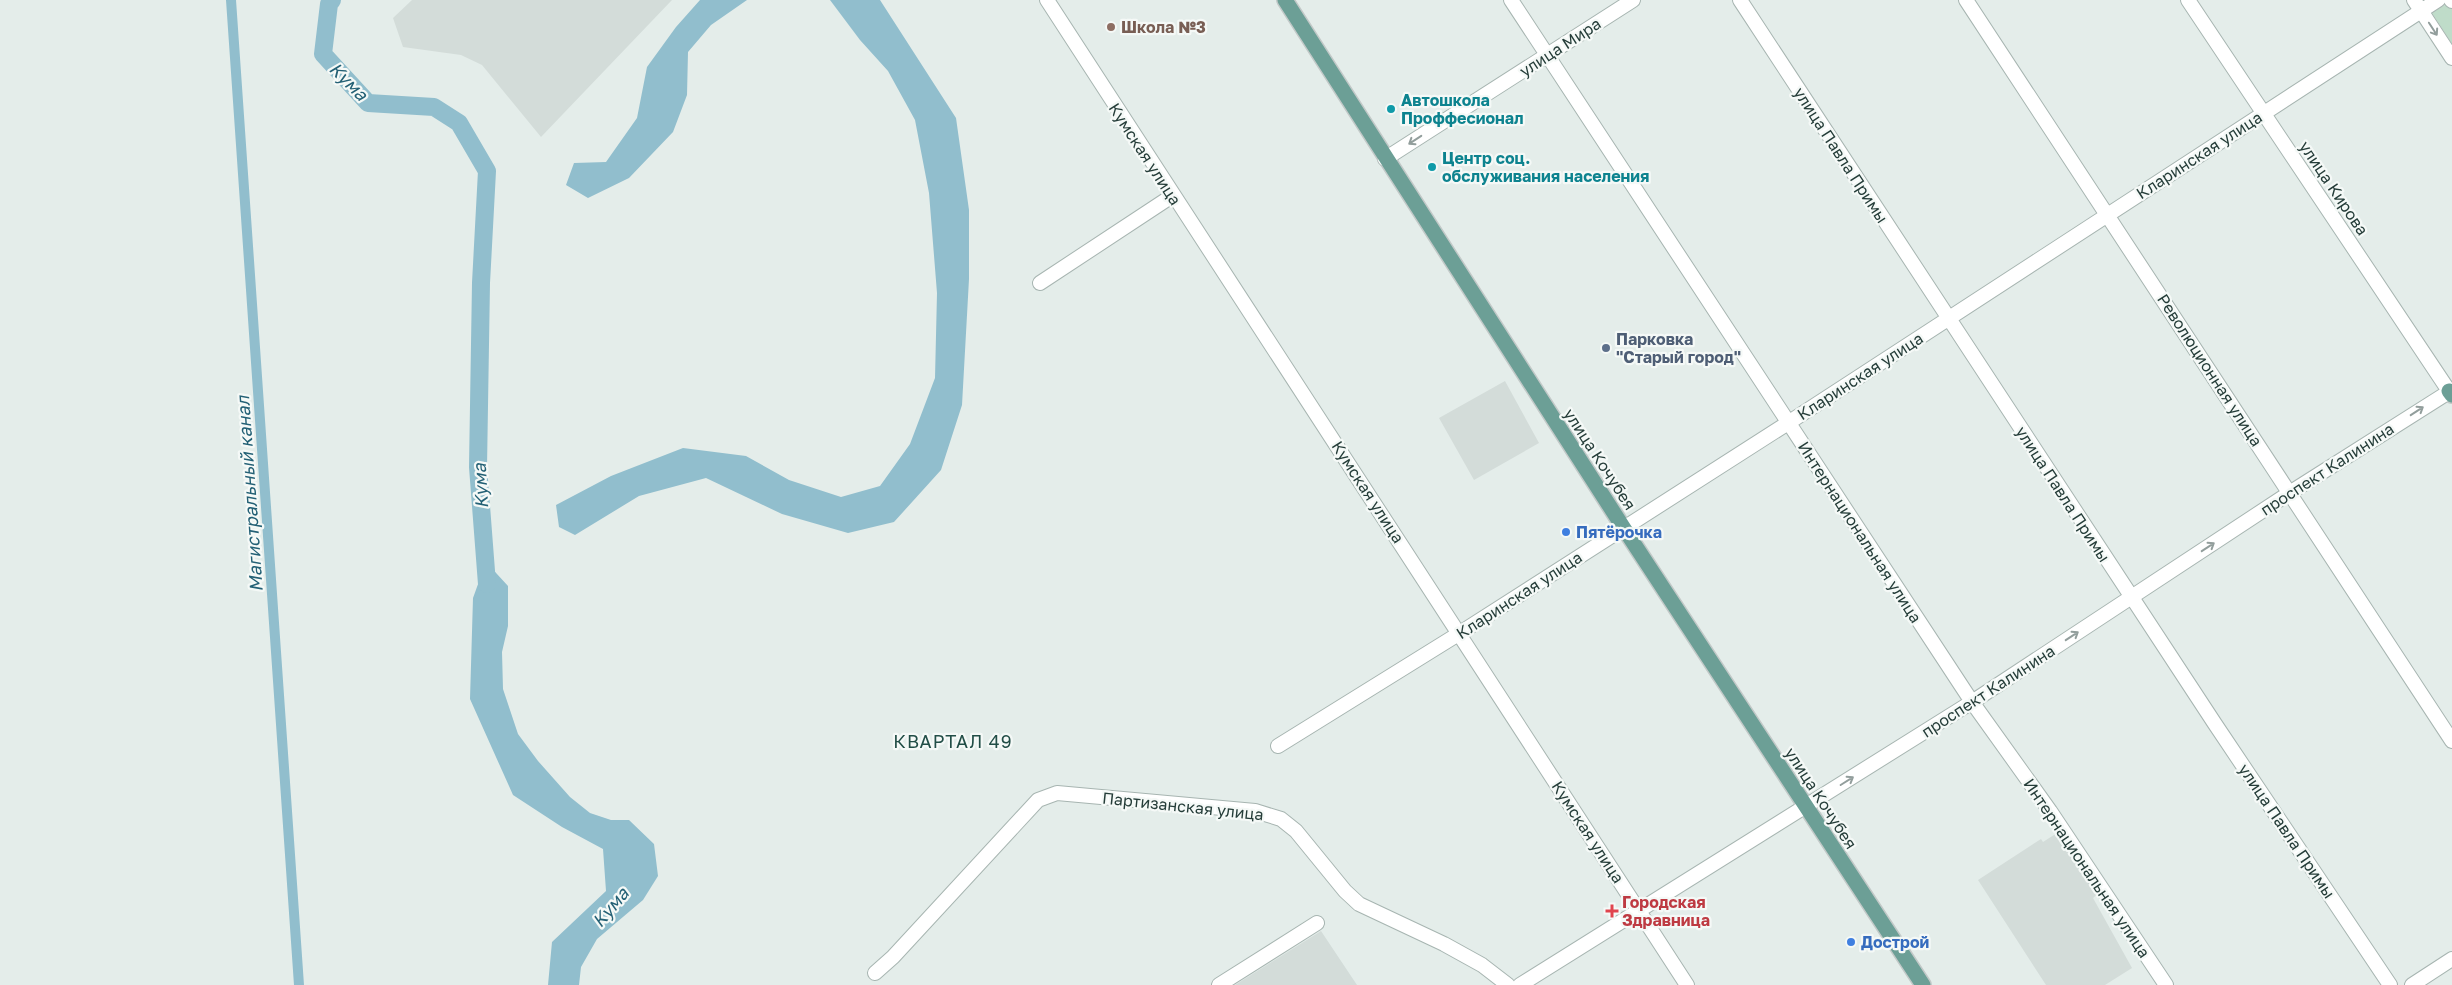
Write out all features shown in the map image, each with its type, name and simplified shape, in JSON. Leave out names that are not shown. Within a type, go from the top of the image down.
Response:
[{"type":"main road","name":"улица Кочубея","points":[[1285,0],[1623,527],[1923,985]]},
{"type":"street","name":"Кумская улица","points":[[1047,0],[1172,196],[1460,633],[1687,985]]},
{"type":"street","name":"Интернациональная улица","points":[[1511,0],[1972,702],[2050,811],[2166,985]]},
{"type":"street","name":"улица Мира","points":[[1385,158],[1632,0]]},
{"type":"street","name":"улица Павла Примы","points":[[1740,0],[2132,597],[2390,985]]},
{"type":"street","name":"Революционная улица","points":[[1966,0],[2291,492],[2452,741]]},
{"type":"street","name":"улица Кирова","points":[[2188,0],[2451,392]]},
{"type":"street","name":"Кларинская улица","points":[[1278,746],[1460,633],[1788,423],[2263,114],[2418,6],[2438,0]]},
{"type":"street","points":[[2418,6],[2452,58]]},
{"type":"street","points":[[1040,283],[1172,196]]},
{"type":"street","name":"проспект Калинина","points":[[1520,985],[1972,702],[2291,492],[2451,392]]},
{"type":"street","name":"Партизанская улица","points":[[875,973],[1038,800],[1056,793],[1255,811],[1281,819],[1296,831],[1345,891],[1359,904],[1444,944],[1482,965],[1508,985]]},
{"type":"street","points":[[1219,985],[1317,923]]},
{"type":"street","points":[[2412,985],[2452,959]]},
{"type":"shaded area","points":[[412,0],[672,0],[541,137],[482,65],[461,55],[403,47],[393,18]]},
{"type":"shaded area","points":[[1505,381],[1539,443],[1474,480],[1439,418]]},
{"type":"shaded area","points":[[2057,833],[2099,893],[2093,898],[2132,968],[2105,985],[2046,985],[1978,880],[2041,839],[2043,842]]},
{"type":"shaded area","points":[[1321,931],[1357,985],[1235,985]]},
{"type":"green space","points":[[2448,3],[2452,9],[2452,44],[2432,13]]},
{"type":"water","points":[[700,0],[747,0],[711,25],[688,52],[687,95],[673,132],[629,178],[588,198],[566,185],[574,163],[606,162],[637,118],[647,67],[676,27]]},
{"type":"water","points":[[830,0],[880,0],[956,118],[969,210],[969,279],[962,405],[941,470],[894,522],[848,533],[782,514],[706,478],[639,496],[575,535],[559,527],[556,505],[611,476],[683,448],[746,456],[789,480],[841,497],[880,486],[910,444],[935,378],[937,293],[929,193],[915,120],[888,71],[860,40]]},
{"type":"water","points":[[486,562],[508,586],[508,626],[502,652],[503,689],[518,734],[538,761],[570,797],[590,813],[611,820],[629,820],[654,844],[658,876],[643,900],[597,939],[581,967],[579,985],[548,985],[552,942],[606,891],[603,849],[562,827],[513,795],[470,699],[473,598]]},
{"type":"waterway","name":"Магистральный канал","points":[[231,0],[299,985]]},
{"type":"waterway","name":"Кума","points":[[332,0],[329,4],[323,54],[368,103],[434,107],[459,123],[487,171],[481,283],[478,467],[487,584]]},
{"type":"place","name":"Школа №3","points":[[1111,27]]},
{"type":"place","name":"Автошкола Проффесионал","points":[[1391,109]]},
{"type":"place","name":"Центр соц. обслуживания населения","points":[[1432,167]]},
{"type":"place","name":"Парковка \"Старый город\"","points":[[1606,348]]},
{"type":"place","name":"Пятёрочка","points":[[1566,532]]},
{"type":"place","name":"Городская Здравница","points":[[1612,911]]},
{"type":"place","name":"Дострой","points":[[1851,942]]},
{"type":"district","name":"КВАРТАЛ 49","points":[[953,741]]}]
